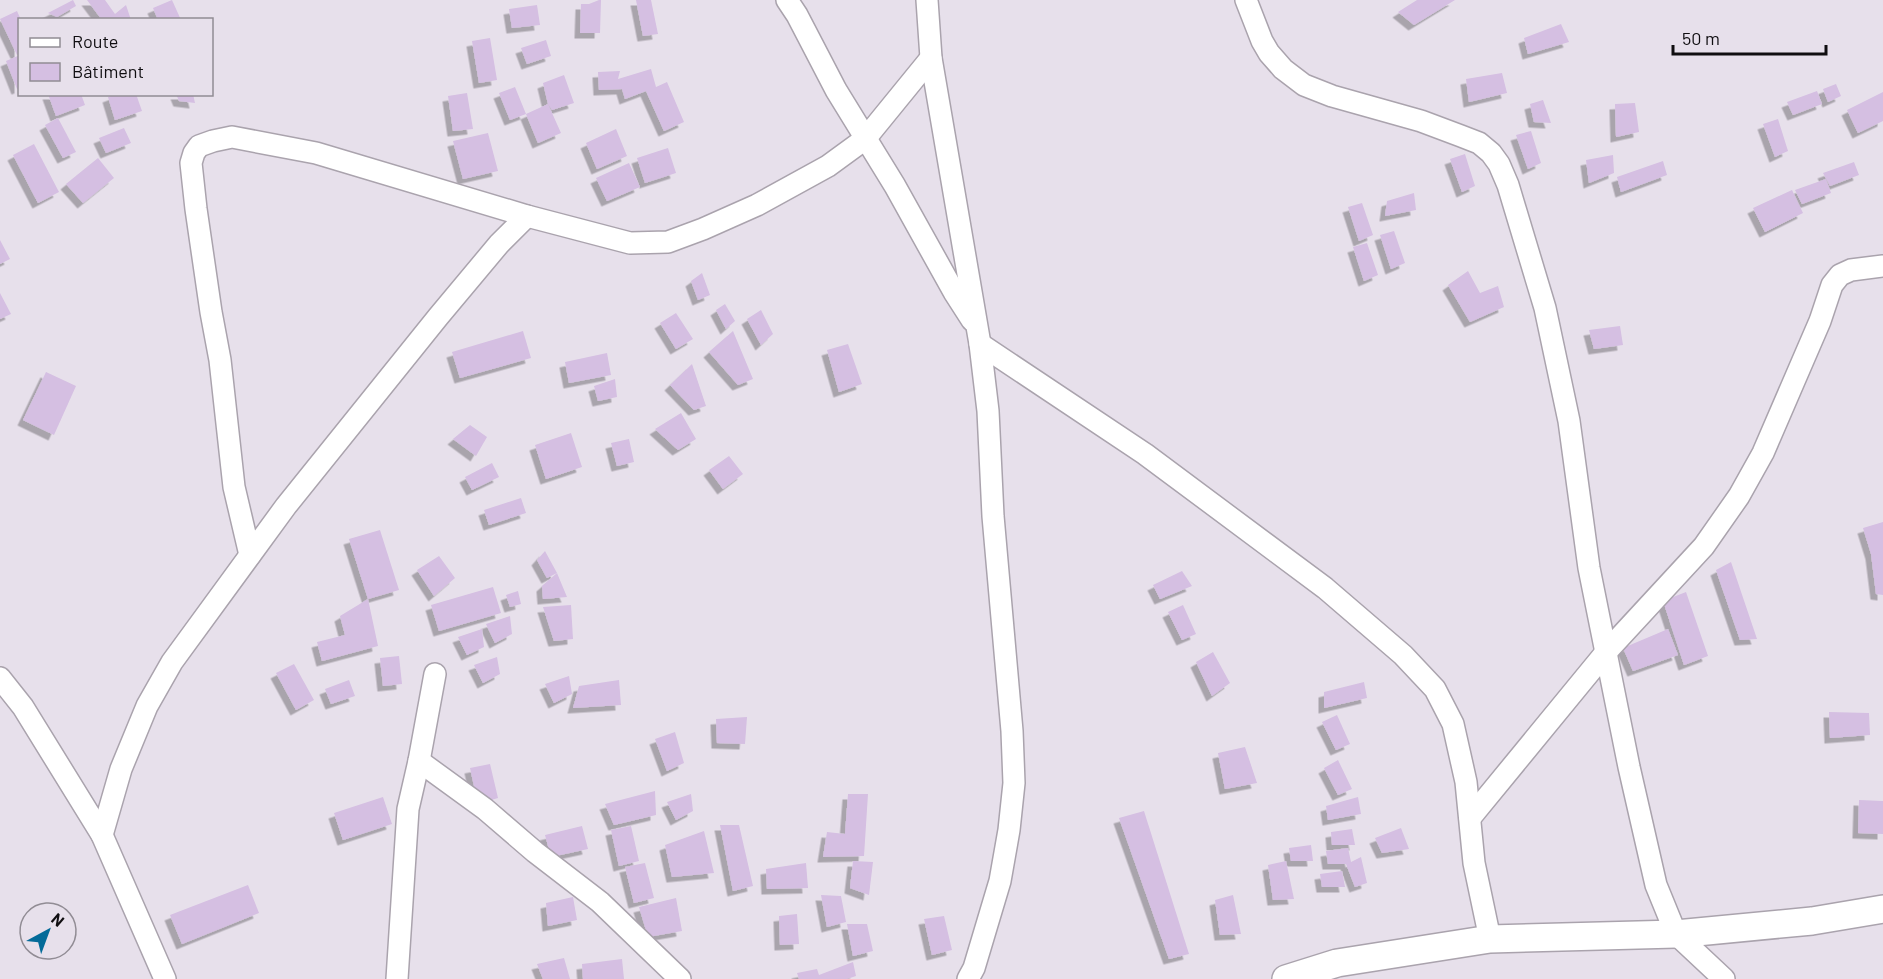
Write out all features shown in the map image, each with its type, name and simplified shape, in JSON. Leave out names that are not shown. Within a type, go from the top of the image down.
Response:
[{"type":"main road","points":[[1286,979],[1337,963],[1490,939],[1676,934],[1812,921],[1883,909]]},
{"type":"street","points":[[787,0],[836,90],[895,186],[979,336],[1145,454],[1325,588],[1403,655],[1435,689],[1453,724],[1466,782],[1474,863],[1490,939]]},
{"type":"street","points":[[927,0],[931,58],[979,336],[988,411],[993,516],[1012,731],[1014,783],[1009,830],[1000,880],[974,968],[968,979]]},
{"type":"street","points":[[1246,0],[1269,53],[1283,69],[1304,85],[1332,96],[1421,121],[1470,139],[1491,153],[1499,164],[1508,184],[1545,308],[1569,421],[1589,568],[1629,767],[1656,885],[1676,934],[1724,979]]},
{"type":"street","points":[[250,555],[234,487],[220,360],[196,209],[191,163],[199,146],[232,137],[316,153],[527,216],[630,243],[668,242],[703,230],[757,205],[828,166],[865,139],[931,58]]},
{"type":"street","points":[[102,835],[122,769],[147,706],[172,662],[285,507],[438,317],[499,244],[527,216]]},
{"type":"street","points":[[1470,818],[1607,651],[1704,546],[1739,496],[1763,453],[1820,321],[1832,285],[1840,275],[1851,270],[1883,266]]},
{"type":"street","points":[[397,979],[408,809],[435,674]]},
{"type":"street","points":[[0,678],[23,707],[102,835],[165,979]]},
{"type":"street","points":[[419,761],[485,809],[535,852],[600,902],[680,979]]},
{"type":"building","points":[[73,0],[76,6],[57,17],[48,13]]},
{"type":"building","points":[[87,0],[105,0],[115,14],[126,5],[130,18],[100,18]]},
{"type":"building","points":[[172,0],[180,18],[157,18],[153,8]]},
{"type":"building","points":[[601,0],[600,33],[580,33],[581,4]]},
{"type":"building","points":[[636,0],[651,0],[658,34],[643,36]]},
{"type":"building","points":[[1417,0],[1455,0],[1414,25],[1398,12]]},
{"type":"building","points":[[537,5],[540,25],[512,28],[509,9]]},
{"type":"building","points":[[17,11],[20,18],[18,18],[18,55],[17,55],[0,19]]},
{"type":"building","points":[[1561,24],[1569,42],[1528,54],[1524,38]]},
{"type":"building","points":[[490,38],[497,80],[479,83],[472,41]]},
{"type":"building","points":[[546,40],[551,56],[527,64],[521,48]]},
{"type":"building","points":[[18,56],[18,89],[17,89],[6,61]]},
{"type":"building","points":[[651,69],[656,87],[667,82],[684,122],[664,131],[646,91],[625,99],[622,89],[599,90],[598,72],[620,71],[618,79]]},
{"type":"building","points":[[1502,73],[1507,93],[1469,102],[1466,79]]},
{"type":"building","points":[[564,75],[574,103],[552,110],[548,104],[543,83]]},
{"type":"building","points":[[1836,84],[1841,96],[1828,102],[1823,89]]},
{"type":"building","points":[[515,87],[526,114],[510,120],[499,93]]},
{"type":"building","points":[[1817,91],[1822,104],[1793,115],[1787,102]]},
{"type":"building","points":[[1883,92],[1883,121],[1858,133],[1847,110]]},
{"type":"building","points":[[467,93],[473,129],[453,131],[448,96]]},
{"type":"building","points":[[49,96],[82,96],[85,105],[56,116]]},
{"type":"building","points":[[137,96],[142,111],[115,120],[108,97]]},
{"type":"building","points":[[177,96],[193,96],[195,103],[179,101]]},
{"type":"building","points":[[1543,100],[1551,123],[1534,122],[1530,104]]},
{"type":"building","points":[[1635,103],[1639,132],[1616,137],[1615,104]]},
{"type":"building","points":[[548,104],[561,133],[538,143],[526,114]]},
{"type":"building","points":[[58,118],[76,152],[63,158],[45,125]]},
{"type":"building","points":[[1778,119],[1788,151],[1775,157],[1763,124]]},
{"type":"building","points":[[124,128],[131,143],[106,153],[99,138]]},
{"type":"building","points":[[616,129],[627,156],[597,169],[586,143]]},
{"type":"building","points":[[1531,131],[1541,163],[1528,169],[1516,135]]},
{"type":"building","points":[[488,133],[498,171],[463,179],[453,141]]},
{"type":"building","points":[[34,144],[59,192],[38,203],[13,155]]},
{"type":"building","points":[[668,148],[676,173],[645,183],[637,158]]},
{"type":"building","points":[[1465,154],[1475,186],[1462,192],[1450,159]]},
{"type":"building","points":[[1613,155],[1614,173],[1589,183],[1586,160]]},
{"type":"building","points":[[98,158],[114,178],[83,203],[66,184]]},
{"type":"building","points":[[1663,161],[1667,175],[1621,192],[1617,177]]},
{"type":"building","points":[[1854,162],[1859,175],[1830,186],[1823,173]]},
{"type":"building","points":[[629,163],[640,187],[607,201],[596,178]]},
{"type":"building","points":[[1826,179],[1831,193],[1802,204],[1795,190]]},
{"type":"building","points":[[1792,190],[1803,213],[1765,232],[1753,208]]},
{"type":"building","points":[[1414,193],[1416,210],[1385,216],[1387,201]]},
{"type":"building","points":[[1362,203],[1373,235],[1359,241],[1348,207]]},
{"type":"building","points":[[1394,231],[1405,263],[1391,269],[1380,235]]},
{"type":"building","points":[[0,240],[10,259],[0,264]]},
{"type":"building","points":[[1367,243],[1378,275],[1364,281],[1353,247]]},
{"type":"building","points":[[1468,271],[1480,293],[1498,286],[1504,307],[1470,322],[1448,285]]},
{"type":"building","points":[[702,273],[710,295],[698,300],[691,281]]},
{"type":"building","points":[[0,293],[11,314],[0,319]]},
{"type":"building","points":[[725,304],[735,321],[726,329],[716,310]]},
{"type":"building","points":[[761,310],[773,334],[761,345],[747,319]]},
{"type":"building","points":[[676,313],[693,339],[676,349],[660,323]]},
{"type":"building","points":[[1620,326],[1623,345],[1594,349],[1589,330]]},
{"type":"building","points":[[523,331],[531,358],[460,378],[452,352]]},
{"type":"building","points":[[733,331],[753,379],[738,385],[709,352]]},
{"type":"building","points":[[848,344],[862,384],[839,392],[827,350]]},
{"type":"building","points":[[607,353],[611,375],[569,383],[565,362]]},
{"type":"building","points":[[692,364],[706,406],[694,410],[670,385]]},
{"type":"building","points":[[46,372],[76,386],[54,435],[23,420]]},
{"type":"building","points":[[615,379],[617,397],[598,401],[594,386]]},
{"type":"building","points":[[681,413],[696,439],[678,450],[655,429]]},
{"type":"building","points":[[470,425],[487,437],[476,456],[453,439]]},
{"type":"building","points":[[571,433],[582,467],[546,479],[535,445]]},
{"type":"building","points":[[629,439],[634,462],[617,466],[611,443]]},
{"type":"building","points":[[729,456],[743,474],[723,489],[709,470]]},
{"type":"building","points":[[492,463],[499,477],[472,490],[465,477]]},
{"type":"building","points":[[521,498],[526,513],[489,525],[484,510]]},
{"type":"building","points":[[1883,522],[1883,595],[1876,594],[1871,554],[1863,528]]},
{"type":"building","points":[[380,530],[399,590],[368,599],[349,539]]},
{"type":"building","points":[[545,551],[557,573],[547,578],[537,560]]},
{"type":"building","points":[[439,556],[455,578],[434,596],[417,570]]},
{"type":"building","points":[[1731,562],[1757,639],[1740,640],[1716,570]]},
{"type":"building","points":[[1182,571],[1192,586],[1160,599],[1153,585]]},
{"type":"building","points":[[557,573],[567,597],[543,599],[542,586]]},
{"type":"building","points":[[493,587],[501,613],[439,631],[431,605]]},
{"type":"building","points":[[518,591],[521,604],[510,607],[506,595]]},
{"type":"building","points":[[1686,592],[1708,656],[1684,665],[1663,601]]},
{"type":"building","points":[[368,599],[378,646],[322,661],[317,642],[345,635],[340,616]]},
{"type":"building","points":[[571,605],[573,639],[554,641],[543,607]]},
{"type":"building","points":[[1183,605],[1196,634],[1182,640],[1168,612]]},
{"type":"building","points":[[510,616],[512,634],[495,643],[486,624]]},
{"type":"building","points":[[482,629],[484,647],[467,655],[458,637]]},
{"type":"building","points":[[1668,629],[1678,655],[1633,671],[1623,648]]},
{"type":"building","points":[[1213,652],[1230,683],[1212,696],[1196,662]]},
{"type":"building","points":[[399,656],[402,684],[383,686],[380,658]]},
{"type":"building","points":[[497,657],[500,674],[483,683],[474,665]]},
{"type":"building","points":[[294,664],[314,700],[296,710],[276,673]]},
{"type":"building","points":[[569,676],[572,694],[554,703],[545,684]]},
{"type":"building","points":[[349,680],[355,696],[331,704],[325,689]]},
{"type":"building","points":[[619,680],[621,705],[573,708],[579,686]]},
{"type":"building","points":[[1364,682],[1367,698],[1324,708],[1324,692]]},
{"type":"building","points":[[1829,712],[1869,713],[1870,735],[1830,738]]},
{"type":"building","points":[[1337,715],[1350,744],[1336,750],[1322,722]]},
{"type":"building","points":[[747,717],[745,744],[717,743],[716,719]]},
{"type":"building","points":[[675,732],[684,763],[667,771],[655,739]]},
{"type":"building","points":[[1245,747],[1257,783],[1225,789],[1218,753]]},
{"type":"building","points":[[1338,760],[1352,789],[1338,795],[1324,768]]},
{"type":"building","points":[[490,764],[498,798],[478,804],[470,768]]},
{"type":"building","points":[[655,791],[656,815],[614,825],[605,804]]},
{"type":"building","points":[[691,794],[693,811],[676,820],[667,802]]},
{"type":"building","points":[[848,794],[868,794],[864,856],[823,857],[827,832],[845,834]]},
{"type":"building","points":[[383,797],[392,824],[343,840],[334,813]]},
{"type":"building","points":[[1358,797],[1361,814],[1328,820],[1326,806]]},
{"type":"building","points":[[1859,800],[1883,801],[1883,834],[1858,833]]},
{"type":"building","points":[[1144,811],[1189,954],[1169,959],[1119,818]]},
{"type":"building","points":[[720,825],[739,825],[753,886],[733,891]]},
{"type":"building","points":[[582,826],[588,849],[551,857],[545,835]]},
{"type":"building","points":[[631,826],[639,861],[619,866],[611,830]]},
{"type":"building","points":[[1401,828],[1409,849],[1382,853],[1375,838]]},
{"type":"building","points":[[1352,829],[1355,845],[1332,845],[1331,832]]},
{"type":"building","points":[[704,831],[714,873],[672,877],[665,845]]},
{"type":"building","points":[[1311,845],[1313,861],[1291,861],[1289,848]]},
{"type":"building","points":[[1348,848],[1351,862],[1361,857],[1367,883],[1355,887],[1346,864],[1328,864],[1326,851]]},
{"type":"building","points":[[853,861],[873,862],[869,895],[850,888]]},
{"type":"building","points":[[1286,861],[1294,899],[1273,900],[1268,865]]},
{"type":"building","points":[[645,863],[654,898],[634,903],[625,867]]},
{"type":"building","points":[[806,863],[808,888],[767,889],[766,869]]},
{"type":"building","points":[[1342,871],[1345,887],[1322,887],[1320,874]]},
{"type":"building","points":[[248,885],[259,913],[182,944],[170,915]]},
{"type":"building","points":[[821,895],[841,896],[846,922],[827,927]]},
{"type":"building","points":[[1233,895],[1241,934],[1220,935],[1215,900]]},
{"type":"building","points":[[573,897],[577,920],[548,926],[546,903]]},
{"type":"building","points":[[676,898],[682,931],[648,937],[639,907]]},
{"type":"building","points":[[797,914],[799,944],[780,945],[779,916]]},
{"type":"building","points":[[944,916],[952,950],[932,955],[924,919]]},
{"type":"building","points":[[847,924],[867,924],[873,951],[853,956]]},
{"type":"building","points":[[564,958],[570,979],[543,979],[537,964]]},
{"type":"building","points":[[622,959],[624,979],[583,979],[582,964]]},
{"type":"building","points":[[853,962],[856,976],[847,979],[799,979],[797,973],[817,969],[819,975]]}]
